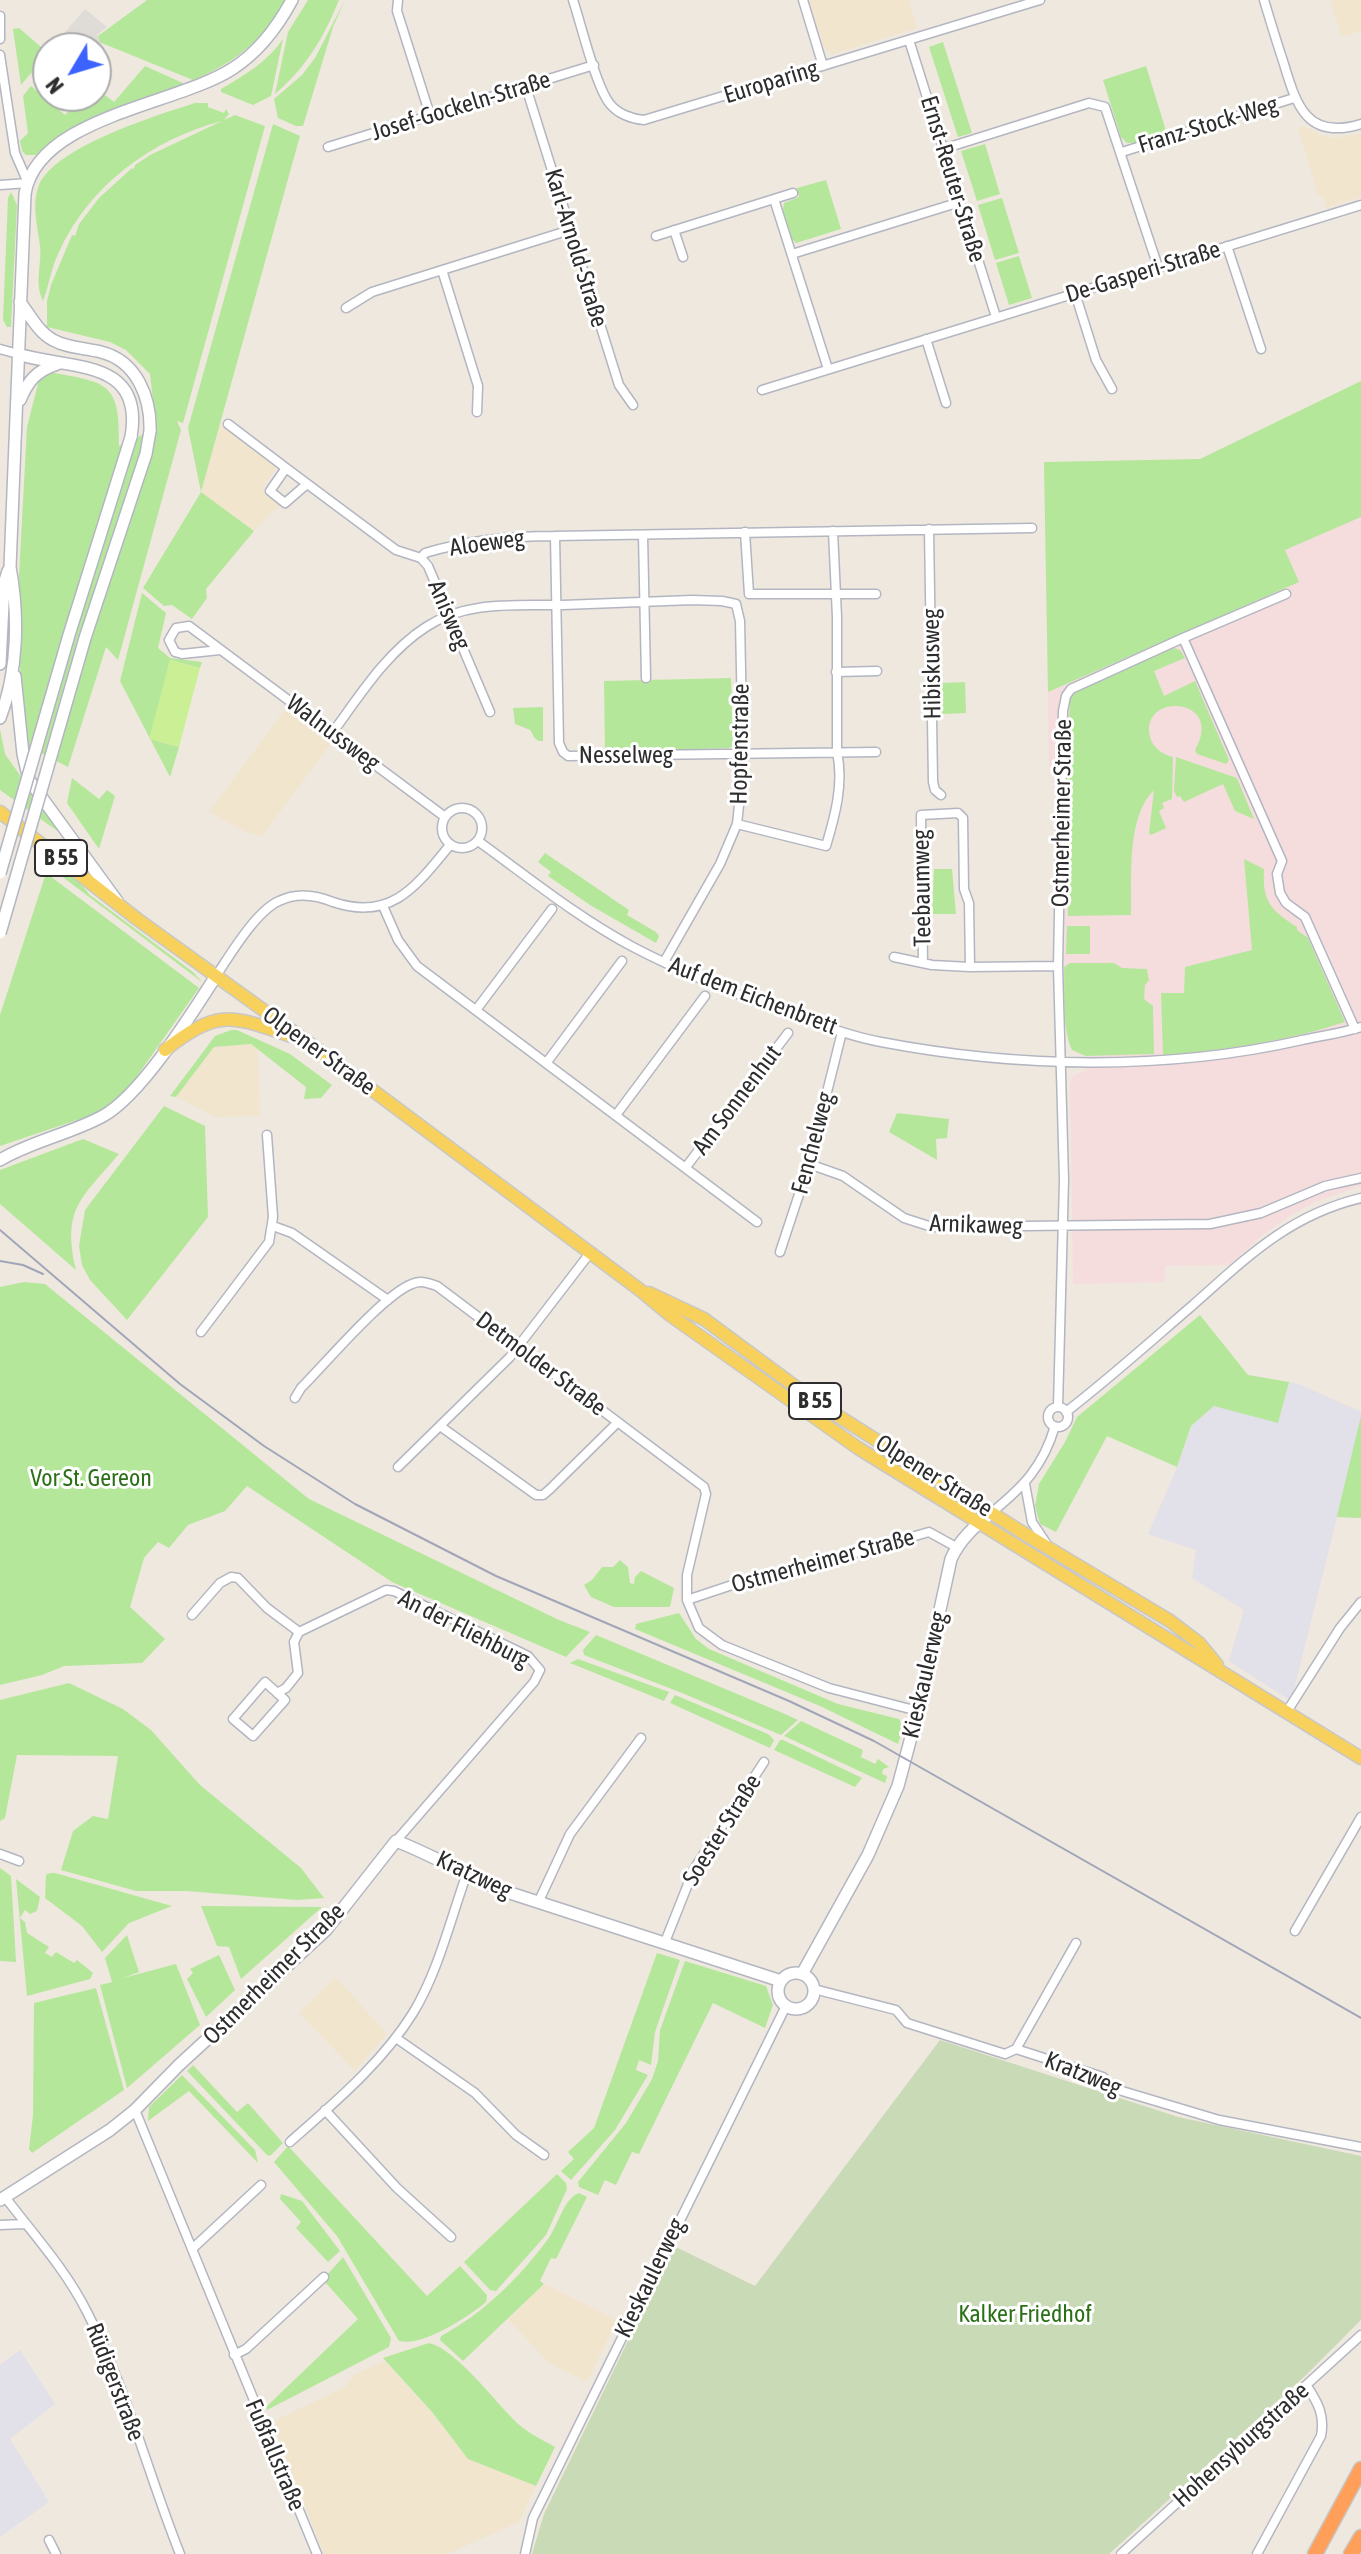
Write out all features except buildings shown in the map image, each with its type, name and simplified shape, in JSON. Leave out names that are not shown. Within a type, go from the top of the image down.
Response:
[{"type":"highway","points":[[1315,2554],[1361,2469]]},
{"type":"highway","points":[[1351,2554],[1361,2537]]},
{"type":"main road","points":[[121,906],[29,780],[23,754],[13,663],[13,585],[6,515],[16,408],[28,183],[39,160],[63,141],[125,113],[203,85],[234,68],[268,38],[292,0]]},
{"type":"main road","points":[[0,933],[85,638],[146,454],[150,431],[147,398],[126,366],[109,354],[65,345],[49,338],[20,302]]},
{"type":"main road","points":[[0,873],[69,635],[131,437],[130,406],[114,380],[96,369],[18,354]]},
{"type":"main road","points":[[16,408],[32,377],[43,368],[61,362]]},
{"type":"main road","points":[[0,664],[4,584],[10,567]]},
{"type":"main road","points":[[0,718],[8,696],[13,663]]},
{"type":"main road","name":"Olpener Straße","points":[[0,812],[121,906],[305,1040],[670,1315],[833,1431],[1361,1758]]},
{"type":"main road","points":[[2,1159],[110,1112],[134,1091],[216,976]]},
{"type":"main road","name":"B 55","points":[[165,1050],[202,1024],[224,1019],[243,1020],[305,1040]]},
{"type":"main road","name":"Olpener Straße","points":[[640,1290],[704,1319],[816,1402],[1170,1621],[1199,1643],[1221,1671]]},
{"type":"main road","points":[[696,1331],[691,1321],[696,1317],[704,1319]]},
{"type":"main road","name":"Kieskaulerweg","points":[[802,1974],[876,1839],[898,1786],[918,1711],[951,1559],[956,1547],[991,1513]]},
{"type":"main road","name":"Kratzweg","points":[[396,1841],[420,1850],[466,1876],[538,1903],[781,1981]]},
{"type":"main road","name":"Ostmerheimer Straße","points":[[2,2199],[110,2130],[135,2110],[179,2065],[326,1930],[396,1841]]},
{"type":"main road","points":[[792,1973],[802,1974],[808,1977],[814,1989],[809,2004],[802,2008],[786,2006],[778,1992],[781,1981],[792,1973]]},
{"type":"street","points":[[398,0],[397,11],[430,115]]},
{"type":"street","name":"Europaring","points":[[573,0],[609,104],[621,114],[644,120],[1040,0]]},
{"type":"street","points":[[803,0],[823,66]]},
{"type":"street","points":[[1264,0],[1294,98],[1305,116],[1321,126],[1334,129],[1361,124]]},
{"type":"street","points":[[0,16],[0,39]]},
{"type":"street","name":"Ernst-Reuter-Straße","points":[[909,40],[996,317]]},
{"type":"street","points":[[0,55],[15,153],[28,183],[0,185]]},
{"type":"street","name":"Josef-Gockeln-Straße","points":[[328,147],[594,65]]},
{"type":"street","name":"Karl-Arnold-Straße","points":[[526,87],[619,385],[633,405]]},
{"type":"street","name":"Franz-Stock-Weg","points":[[1122,152],[1294,98]]},
{"type":"street","points":[[943,149],[1089,103],[1099,103],[1109,113],[1158,267]]},
{"type":"street","points":[[656,236],[793,193]]},
{"type":"street","points":[[774,199],[828,369]]},
{"type":"street","points":[[792,254],[960,202]]},
{"type":"street","name":"De-Gasperi-Straße","points":[[762,390],[1361,205]]},
{"type":"street","points":[[346,308],[372,292],[570,230]]},
{"type":"street","points":[[674,230],[683,257]]},
{"type":"street","points":[[1227,246],[1261,349]]},
{"type":"street","points":[[442,270],[478,386],[477,412]]},
{"type":"street","points":[[1075,293],[1096,360],[1112,389]]},
{"type":"street","points":[[926,339],[946,403]]},
{"type":"street","points":[[0,349],[18,354]]},
{"type":"street","name":"Anisweg","points":[[228,424],[396,550],[421,558],[428,566],[490,712]]},
{"type":"street","points":[[286,468],[270,491],[285,503],[307,484]]},
{"type":"street","points":[[929,529],[1032,528]]},
{"type":"street","name":"Aloeweg","points":[[421,558],[425,553],[469,541],[512,536],[929,529]]},
{"type":"street","name":"Hibiskusweg","points":[[929,529],[933,782],[935,790],[941,795]]},
{"type":"street","points":[[737,824],[826,846],[833,828],[840,764],[837,752],[837,617],[833,531]]},
{"type":"street","points":[[745,532],[749,594]]},
{"type":"street","points":[[643,535],[646,678]]},
{"type":"street","name":"Aloeweg","points":[[555,536],[558,605]]},
{"type":"street","points":[[333,732],[388,660],[407,641],[449,614],[493,606],[722,601],[736,604],[749,594],[876,594]]},
{"type":"street","name":"Ostmerheimer Straße","points":[[1055,1426],[1048,1417],[1052,1409],[1062,1410],[1064,1180],[1058,966],[1063,711],[1066,696],[1078,685],[1286,594]]},
{"type":"street","name":"Hopfenstraße","points":[[664,962],[720,864],[737,824],[742,753],[740,621],[736,604]]},
{"type":"street","name":"Nesselweg","points":[[558,605],[559,743],[563,752],[573,756],[742,753]]},
{"type":"street","name":"Walnussweg","points":[[220,650],[182,654],[175,652],[169,640],[176,628],[189,626],[445,817]]},
{"type":"street","points":[[1061,1061],[1159,1062],[1272,1047],[1358,1028],[1305,917],[1286,903],[1280,893],[1277,874],[1282,861],[1183,638]]},
{"type":"street","points":[[836,672],[877,671]]},
{"type":"street","points":[[742,753],[876,752]]},
{"type":"street","points":[[455,809],[474,812],[482,826],[478,841],[465,848],[450,845],[443,835],[445,817],[455,809]]},
{"type":"street","name":"Teebaumweg","points":[[923,963],[921,815],[958,813],[963,818],[970,967]]},
{"type":"street","name":"Auf dem Eichenbrett","points":[[478,841],[596,926],[664,962],[746,999],[880,1042],[966,1054],[1061,1061]]},
{"type":"street","points":[[216,976],[262,915],[278,901],[305,895],[354,907],[383,906],[411,890],[450,845]]},
{"type":"street","name":"Am Sonnenhut","points":[[383,906],[398,940],[417,966],[757,1222]]},
{"type":"street","points":[[476,1010],[552,909]]},
{"type":"street","name":"Teebaumweg","points":[[894,957],[970,967],[1058,966]]},
{"type":"street","points":[[547,1062],[622,961]]},
{"type":"street","points":[[616,1115],[705,996]]},
{"type":"street","name":"Fenchelweg","points":[[780,1252],[809,1164],[842,1032]]},
{"type":"street","name":"Am Sonnenhut","points":[[686,1167],[788,1033]]},
{"type":"street","points":[[201,1332],[269,1242],[273,1226],[267,1135]]},
{"type":"street","name":"Arnikaweg","points":[[809,1164],[843,1176],[914,1223],[932,1227],[1063,1226]]},
{"type":"street","points":[[1063,1226],[1177,1226],[1236,1220],[1325,1186],[1361,1178]]},
{"type":"street","points":[[991,1513],[1025,1484],[1049,1446],[1055,1426],[1065,1423],[1062,1410],[1159,1335],[1250,1253],[1305,1218],[1361,1198]]},
{"type":"street","points":[[273,1226],[292,1233],[388,1300]]},
{"type":"street","points":[[398,1467],[510,1357],[590,1253]]},
{"type":"street","name":"Detmolder Straße","points":[[295,1398],[301,1388],[388,1300],[416,1282],[427,1282],[704,1487],[706,1494],[687,1575],[687,1600]]},
{"type":"street","points":[[440,1426],[536,1495],[543,1495],[618,1422]]},
{"type":"street","points":[[1025,1484],[1032,1522],[1048,1546]]},
{"type":"street","name":"Ostmerheimer Straße","points":[[687,1600],[750,1579],[768,1578],[929,1532],[956,1547]]},
{"type":"street","points":[[192,1615],[220,1583],[231,1577],[238,1578],[267,1608],[299,1632],[294,1642],[298,1673],[286,1688],[277,1693]]},
{"type":"street","name":"An der Fliehburg","points":[[299,1632],[380,1591],[394,1591],[528,1656],[540,1670]]},
{"type":"street","points":[[687,1600],[699,1628],[722,1645],[829,1688],[918,1711]]},
{"type":"street","points":[[1286,1713],[1340,1628],[1361,1602]]},
{"type":"street","name":"Ostmerheimer Straße","points":[[396,1841],[534,1682],[540,1670]]},
{"type":"street","points":[[265,1682],[277,1693],[285,1700],[253,1736],[233,1719],[265,1682]]},
{"type":"street","points":[[538,1903],[570,1834],[641,1738]]},
{"type":"street","name":"Soester Straße","points":[[665,1942],[694,1869],[764,1762]]},
{"type":"street","points":[[1295,1931],[1361,1817]]},
{"type":"street","points":[[0,1854],[19,1861]]},
{"type":"street","points":[[290,2142],[396,2038],[413,2013],[427,1984],[466,1876]]},
{"type":"street","points":[[1016,2049],[1076,1943]]},
{"type":"street","name":"Kratzweg","points":[[814,1989],[896,2010],[907,2023],[1005,2054],[1016,2049],[1103,2077],[1112,2088],[1219,2120],[1361,2147]]},
{"type":"street","name":"Kieskaulerweg","points":[[525,2554],[526,2541],[539,2506],[786,2006]]},
{"type":"street","points":[[396,2038],[475,2093],[516,2135],[544,2155]]},
{"type":"street","name":"Fußfallstraße","points":[[135,2110],[317,2554]]},
{"type":"street","points":[[325,2110],[397,2188],[451,2237]]},
{"type":"street","points":[[192,2249],[261,2185]]},
{"type":"street","name":"Rüdigerstraße","points":[[2,2199],[66,2276],[86,2310],[113,2366],[180,2554]]},
{"type":"street","points":[[0,2225],[25,2224]]},
{"type":"street","points":[[234,2355],[246,2349],[324,2277]]},
{"type":"street","name":"Hohensyburgstraße","points":[[1121,2554],[1361,2335]]},
{"type":"street","points":[[1257,2554],[1321,2436],[1321,2412],[1307,2386]]},
{"type":"street","points":[[49,2540],[56,2554]]},
{"type":"shaded area","points":[[809,0],[909,0],[917,28],[833,54],[824,48]]},
{"type":"shaded area","points":[[1330,0],[1361,0],[1361,31],[1342,37]]},
{"type":"shaded area","points":[[85,9],[107,27],[101,32],[65,32]]},
{"type":"shaded area","points":[[1303,126],[1334,138],[1361,133],[1361,197],[1326,208],[1324,198],[1318,195],[1298,128]]},
{"type":"shaded area","points":[[1361,381],[1361,1186],[1313,1203],[1288,1217],[1230,1265],[1165,1266],[1165,1282],[1073,1284],[1070,1083],[1073,1076],[1086,1070],[1086,1056],[1076,1053],[1071,1047],[1065,1008],[1069,774],[1049,773],[1044,462],[1200,459]]},
{"type":"shaded area","points":[[220,424],[277,467],[262,489],[281,504],[254,531],[201,492]]},
{"type":"shaded area","points":[[286,708],[332,742],[262,836],[246,832],[209,812]]},
{"type":"shaded area","points":[[251,1044],[258,1050],[260,1116],[216,1117],[176,1097],[214,1047]]},
{"type":"shaded area","points":[[1248,1375],[1299,1384],[1361,1412],[1361,1518],[1337,1517],[1291,1701],[1229,1661],[1244,1610],[1192,1578],[1196,1550],[1148,1534],[1177,1468],[1191,1426]]},
{"type":"shaded area","points":[[336,1977],[387,2034],[355,2071],[299,2013]]},
{"type":"shaded area","points":[[544,2284],[617,2320],[587,2382],[550,2364],[508,2319]]},
{"type":"shaded area","points":[[20,2350],[55,2404],[10,2439],[49,2502],[0,2537],[0,2365]]},
{"type":"shaded area","points":[[385,2361],[468,2459],[536,2486],[519,2522],[447,2554],[324,2554],[272,2422],[345,2387],[353,2375]]},
{"type":"green space","points":[[147,0],[285,0],[268,27],[246,49],[193,80],[112,47],[112,32],[103,32]]},
{"type":"green space","points":[[308,0],[339,0],[313,51],[296,74],[275,94],[288,32]]},
{"type":"green space","points":[[345,0],[333,27],[303,126],[278,118],[274,99],[302,75],[315,58]]},
{"type":"green space","points":[[19,28],[32,39],[32,72],[21,85],[13,29]]},
{"type":"green space","points":[[283,39],[271,96],[253,105],[221,92],[221,89],[263,61]]},
{"type":"green space","points":[[943,42],[972,133],[958,137],[929,47]]},
{"type":"green space","points":[[145,66],[185,84],[63,134],[36,155],[26,155],[22,151],[20,141],[28,133],[23,96],[31,86],[32,112],[61,112],[65,115],[68,112],[112,112],[112,100],[114,102]]},
{"type":"green space","points":[[1146,66],[1167,134],[1127,143],[1121,137],[1103,80]]},
{"type":"green space","points":[[195,103],[208,103],[208,107],[224,113],[226,109],[229,114],[224,120],[235,115],[265,126],[183,423],[177,421],[181,430],[118,660],[106,647],[68,767],[25,745],[19,576],[27,427],[39,380],[49,372],[85,379],[106,389],[117,409],[119,446],[156,428],[150,374],[126,350],[110,342],[47,327],[47,301],[72,235],[75,236],[79,224],[99,198],[150,155],[222,121],[196,129],[147,153],[105,187],[71,229],[56,260],[43,301],[39,287],[37,193],[49,171],[85,146],[133,124]]},
{"type":"green space","points":[[273,124],[300,136],[201,492],[188,428]]},
{"type":"green space","points":[[985,144],[1000,194],[977,201],[961,151]]},
{"type":"green space","points":[[826,180],[841,229],[796,243],[783,209],[784,203],[799,197],[797,188]]},
{"type":"green space","points":[[11,192],[17,205],[11,327],[7,327],[3,320],[8,198]]},
{"type":"green space","points":[[1002,198],[1019,253],[995,260],[978,205]]},
{"type":"green space","points":[[1019,256],[1032,298],[1009,305],[996,263]]},
{"type":"green space","points":[[1361,381],[1361,517],[1285,550],[1299,582],[1048,692],[1044,462],[1200,459]]},
{"type":"green space","points":[[201,492],[254,531],[206,589],[207,598],[192,619],[172,605],[164,606],[143,588]]},
{"type":"green space","points":[[142,593],[166,613],[158,648],[170,658],[202,662],[200,668],[170,660],[150,739],[120,681]]},
{"type":"green space","points":[[1174,648],[1180,650],[1185,658],[1154,671],[1164,696],[1195,681],[1229,760],[1226,764],[1197,754],[1195,750],[1202,732],[1200,719],[1191,710],[1180,706],[1157,712],[1150,722],[1150,737],[1158,750],[1173,757],[1172,799],[1162,803],[1164,808],[1159,811],[1166,828],[1151,835],[1149,833],[1154,790],[1139,816],[1132,849],[1131,915],[1068,916],[1066,781],[1070,698],[1077,691]]},
{"type":"green space","points":[[170,660],[200,668],[179,747],[149,739]]},
{"type":"green space","points":[[731,678],[733,746],[605,752],[604,681]]},
{"type":"green space","points":[[965,682],[966,713],[942,714],[941,683]]},
{"type":"green space","points":[[543,707],[543,741],[540,741],[530,730],[515,724],[513,708]]},
{"type":"green space","points":[[0,729],[5,754],[51,819],[70,840],[0,790]]},
{"type":"green space","points":[[150,739],[179,747],[170,777]]},
{"type":"green space","points":[[1176,757],[1237,778],[1254,819],[1235,811],[1223,784],[1184,802],[1180,796],[1177,797],[1174,791]]},
{"type":"green space","points":[[72,778],[99,799],[107,790],[115,796],[99,849],[67,803]]},
{"type":"green space","points":[[39,847],[68,869],[90,895],[202,982],[36,857]]},
{"type":"green space","points":[[545,853],[629,910],[627,915],[656,932],[659,936],[656,943],[590,905],[548,876],[551,872],[538,862]]},
{"type":"green space","points":[[1244,859],[1264,869],[1265,890],[1270,904],[1308,938],[1345,1022],[1277,1040],[1163,1056],[1161,993],[1184,993],[1185,967],[1252,950]]},
{"type":"green space","points":[[934,869],[952,869],[956,914],[932,914]]},
{"type":"green space","points":[[46,873],[199,988],[135,1079],[117,1099],[92,1115],[0,1146],[0,1015]]},
{"type":"green space","points":[[1067,926],[1090,926],[1090,954],[1066,954]]},
{"type":"green space","points":[[1070,963],[1114,963],[1122,968],[1147,969],[1149,980],[1145,985],[1144,999],[1153,1006],[1154,1054],[1086,1056],[1072,1050],[1064,998],[1064,967]]},
{"type":"green space","points":[[231,1030],[290,1054],[332,1085],[321,1098],[304,1099],[306,1087],[251,1044],[214,1047],[176,1097],[170,1096],[215,1036]]},
{"type":"green space","points":[[164,1106],[205,1126],[208,1217],[127,1320],[90,1280],[82,1265],[79,1246],[85,1210]]},
{"type":"green space","points":[[897,1113],[949,1119],[947,1138],[936,1139],[937,1160],[889,1132]]},
{"type":"green space","points":[[83,1139],[119,1154],[85,1194],[73,1218],[71,1232],[76,1270],[0,1204],[0,1170]]},
{"type":"green space","name":"Vor St. Gereon","points":[[24,1282],[45,1284],[309,1499],[559,1620],[590,1632],[566,1657],[392,1582],[247,1486],[225,1511],[188,1525],[169,1548],[158,1542],[144,1558],[130,1607],[165,1639],[142,1663],[64,1666],[0,1685],[0,1287]]},
{"type":"green space","points":[[1200,1315],[1248,1375],[1289,1382],[1278,1423],[1214,1406],[1191,1426],[1177,1467],[1107,1436],[1056,1532],[1040,1524],[1035,1506],[1039,1484],[1077,1417]]},
{"type":"green space","points":[[1361,1416],[1361,1518],[1337,1517],[1337,1516]]},
{"type":"green space","points":[[620,1560],[628,1567],[630,1583],[634,1584],[635,1577],[641,1571],[674,1588],[670,1607],[614,1607],[591,1597],[584,1585],[602,1567],[613,1567]]},
{"type":"green space","points":[[679,1613],[696,1639],[709,1649],[838,1704],[899,1719],[903,1728],[898,1744],[820,1706],[635,1629],[636,1624]]},
{"type":"green space","points":[[596,1635],[798,1720],[781,1735],[584,1655],[583,1650]]},
{"type":"green space","points":[[578,1659],[669,1692],[664,1701],[570,1663]]},
{"type":"green space","points":[[69,1683],[123,1709],[151,1730],[200,1785],[301,1868],[324,1898],[298,1900],[186,1891],[136,1891],[61,1870],[73,1831],[93,1816],[108,1819],[118,1756],[17,1755],[5,1818],[0,1821],[0,1700]]},
{"type":"green space","points":[[675,1695],[768,1734],[774,1740],[770,1748],[670,1703]]},
{"type":"green space","points":[[801,1721],[863,1750],[861,1757],[875,1764],[878,1759],[889,1767],[883,1769],[882,1774],[887,1776],[885,1783],[784,1736]]},
{"type":"green space","points":[[780,1740],[862,1778],[855,1787],[774,1750]]},
{"type":"green space","points":[[0,1868],[11,1876],[16,1962],[0,1961]]},
{"type":"green space","points":[[50,1873],[172,1906],[129,1923],[102,1952],[82,1926],[45,1898],[46,1875]]},
{"type":"green space","points":[[16,1879],[40,1897],[37,1911],[30,1914],[25,1910],[20,1918],[25,1922],[27,1933],[49,1947],[45,1953],[52,1957],[56,1952],[74,1963],[77,1960],[93,1973],[90,1979],[27,1996]]},
{"type":"green space","points":[[201,1906],[322,1907],[241,1979],[229,1947],[217,1946]]},
{"type":"green space","points":[[127,1935],[139,1972],[123,1978],[176,1964],[200,2025],[127,2088],[100,1985],[112,1982],[105,1958]]},
{"type":"green space","points":[[657,1953],[680,1960],[655,2032],[651,2065],[639,2060],[636,2070],[648,2075],[615,2130],[571,2180],[561,2171],[574,2159],[568,2152],[594,2128]]},
{"type":"green space","points":[[219,1955],[235,1990],[206,2017],[187,1979],[193,1973],[190,1969]]},
{"type":"green space","points":[[685,1961],[766,1986],[773,2005],[765,2028],[713,2003],[639,2154],[632,2152],[616,2185],[605,2180],[598,2195],[579,2187],[578,2182],[626,2123],[652,2079],[658,2061],[660,2030]]},
{"type":"green space","points":[[96,1988],[124,2090],[32,2153],[29,2149],[33,2115],[34,2003]]},
{"type":"green space","name":"Kalker Friedhof","points":[[940,2040],[1178,2117],[1361,2156],[1361,2320],[1306,2375],[1109,2554],[532,2554],[544,2514],[674,2246],[755,2286]]},
{"type":"green space","points":[[193,2065],[237,2112],[248,2103],[283,2143],[270,2156],[187,2071]]},
{"type":"green space","points":[[182,2075],[255,2150],[258,2163],[189,2091],[148,2121],[149,2107]]},
{"type":"green space","points":[[288,2146],[427,2296],[460,2266],[487,2295],[486,2302],[457,2323],[432,2335],[409,2342],[399,2341],[337,2236],[274,2162]]},
{"type":"green space","points":[[557,2174],[566,2183],[567,2189],[546,2235],[496,2291],[490,2290],[464,2262]]},
{"type":"green space","points":[[579,2193],[587,2197],[556,2259],[551,2258],[540,2281],[544,2284],[463,2361],[440,2340],[441,2336],[472,2317],[513,2281],[548,2239],[569,2200]]},
{"type":"green space","points":[[281,2194],[302,2201],[340,2251],[328,2262],[296,2228],[301,2222],[280,2199]]},
{"type":"green space","points":[[343,2257],[391,2338],[389,2347],[267,2410],[266,2407],[358,2319],[326,2283],[327,2275]]},
{"type":"green space","points":[[429,2343],[451,2355],[521,2427],[555,2447],[536,2486],[468,2459],[432,2412],[383,2358]]},
{"type":"tram line","points":[[0,1230],[180,1384],[264,1446],[355,1504],[496,1576],[789,1701],[874,1741],[1361,2018]]},
{"type":"tram line","points":[[0,1261],[23,1265],[43,1274]]}]
